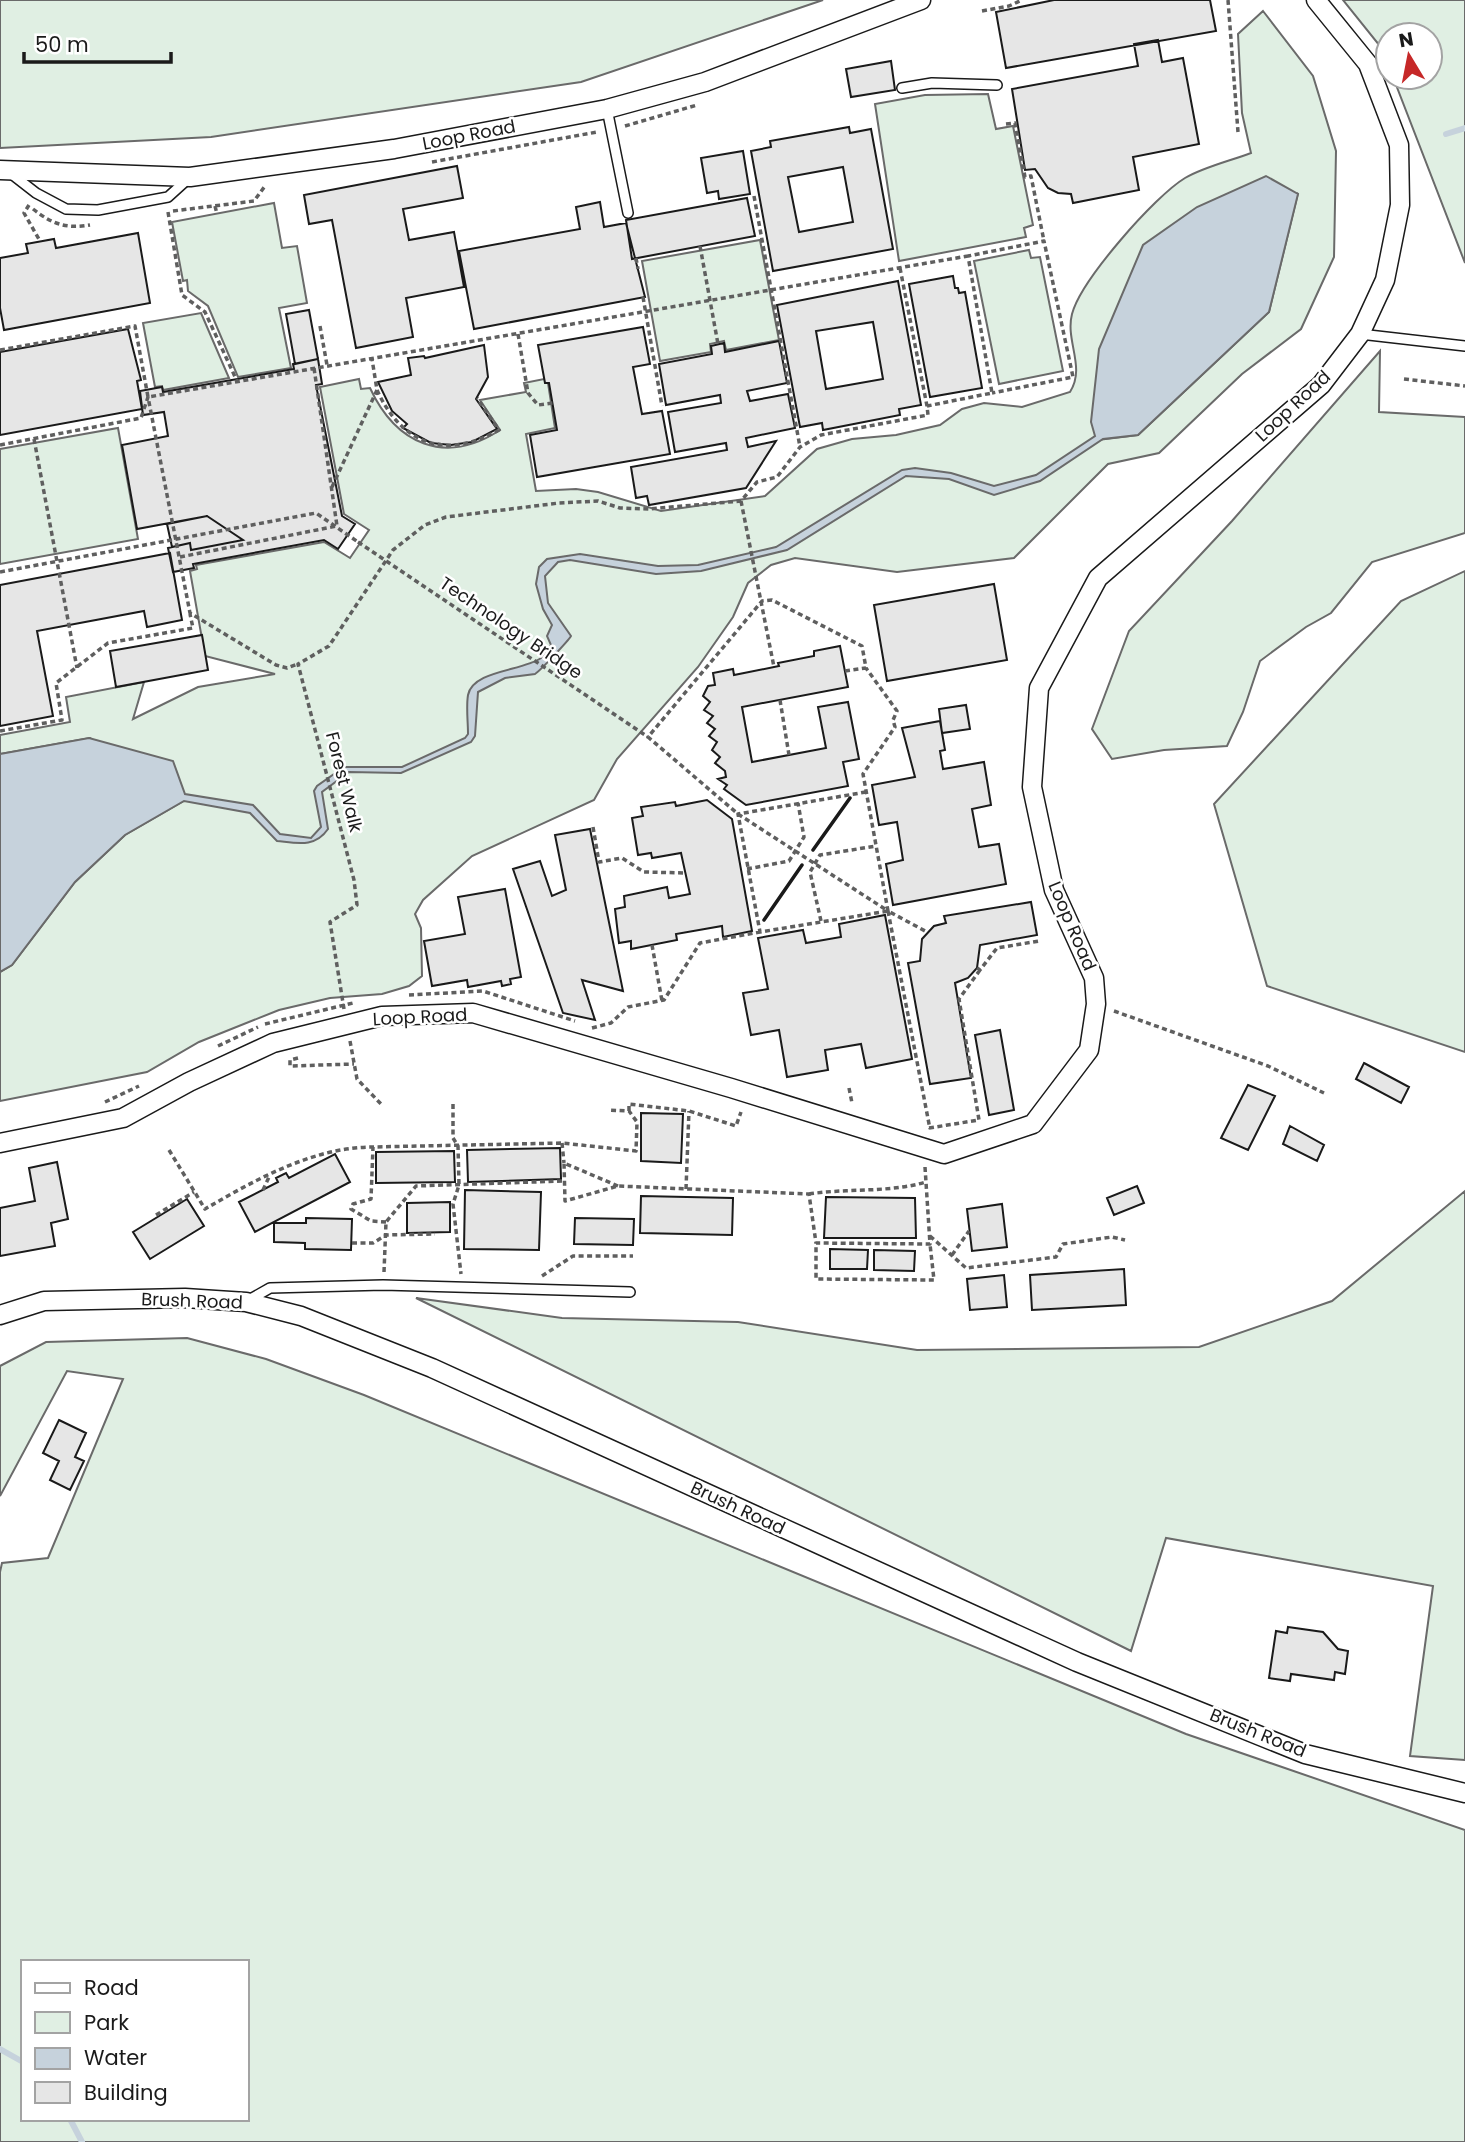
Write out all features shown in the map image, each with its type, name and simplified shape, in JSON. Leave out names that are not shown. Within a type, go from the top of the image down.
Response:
[{"type":"street","name":"Loop Road","points":[[4,170],[190,177],[394,149],[607,109],[705,82],[921,0]]},
{"type":"street","name":"Loop Road","points":[[0,1143],[123,1118],[190,1082],[273,1043],[348,1032],[382,1016],[473,1013],[731,1088],[944,1154],[1033,1124],[1089,1050],[1096,1004],[1094,978],[1054,890],[1032,787],[1039,688],[1098,578],[1321,385],[1360,334],[1385,281],[1397,227],[1399,145],[1368,64],[1317,0]]},
{"type":"street","name":"Brush Road","points":[[0,1315],[44,1301],[185,1298],[246,1302],[301,1316],[432,1368],[1077,1662],[1306,1754],[1465,1793]]},
{"type":"lane","points":[[902,88],[932,83],[997,85]]},
{"type":"lane","points":[[607,109],[628,213]]},
{"type":"lane","points":[[4,170],[36,193],[66,209],[98,210],[168,197],[190,177]]},
{"type":"lane","points":[[1360,334],[1465,346]]},
{"type":"lane","points":[[246,1302],[270,1288],[383,1285],[630,1292]]},
{"type":"path","points":[[982,11],[1010,6],[1021,0]]},
{"type":"path","points":[[1228,0],[1238,132]]},
{"type":"path","points":[[927,406],[1073,377],[1031,176],[1025,177],[1014,123],[1006,124]]},
{"type":"path","points":[[754,196],[800,447]]},
{"type":"path","points":[[29,205],[24,213],[40,242]]},
{"type":"path","points":[[215,206],[217,214]]},
{"type":"path","points":[[168,212],[182,295],[205,312],[237,381]]},
{"type":"path","points":[[148,397],[1044,241]]},
{"type":"path","points":[[700,247],[718,344]]},
{"type":"path","points":[[968,256],[992,393]]},
{"type":"path","points":[[636,258],[638,269]]},
{"type":"path","points":[[190,613],[276,665],[287,668],[329,646],[393,550],[425,524],[446,517],[559,503],[598,501],[620,508],[649,509],[741,501],[757,482],[778,477],[800,447],[821,435],[928,415],[900,268]]},
{"type":"path","points":[[643,297],[662,406]]},
{"type":"path","points":[[0,350],[135,326],[193,628],[108,643],[56,683],[62,720],[0,731]]},
{"type":"path","points":[[320,326],[327,366]]},
{"type":"path","points":[[518,334],[528,393],[538,405],[553,403]]},
{"type":"path","points":[[464,343],[465,351]]},
{"type":"path","points":[[372,359],[377,390],[385,409],[403,430],[431,444],[471,444],[499,430],[477,398]]},
{"type":"path","points":[[180,557],[337,526],[314,368]]},
{"type":"path","points":[[1404,379],[1465,386]]},
{"type":"path","points":[[332,488],[377,390]]},
{"type":"path","points":[[0,446],[141,418],[148,397]]},
{"type":"path","points":[[34,439],[76,668]]},
{"type":"path","points":[[741,501],[774,667]]},
{"type":"path","name":"Technology Bridge","points":[[0,572],[316,513],[648,737],[738,814],[796,849],[888,911],[927,932]]},
{"type":"path","points":[[648,737],[762,601],[772,600],[862,646],[866,668],[897,711],[893,720],[895,727],[863,774],[930,1129],[979,1120],[960,999],[996,948],[1039,941]]},
{"type":"path","name":"Forest Walk","points":[[298,664],[307,690],[354,880],[357,905],[330,922],[348,1032]]},
{"type":"path","points":[[845,671],[866,668]]},
{"type":"path","points":[[780,700],[789,755]]},
{"type":"path","points":[[866,792],[738,814],[747,869],[760,932],[888,911]]},
{"type":"path","points":[[747,869],[789,860],[804,837],[798,803]]},
{"type":"path","points":[[593,827],[599,862],[622,858],[644,872],[685,873]]},
{"type":"path","points":[[821,921],[810,872],[820,855],[876,846]]},
{"type":"path","points":[[652,945],[662,1000]]},
{"type":"path","points":[[1096,1004],[1268,1066],[1324,1093]]},
{"type":"path","points":[[338,1045],[348,1032]]},
{"type":"path","points":[[348,1032],[357,1079],[381,1104]]},
{"type":"path","points":[[302,1056],[289,1060],[290,1066],[354,1064]]},
{"type":"path","points":[[849,1088],[852,1103]]},
{"type":"path","points":[[453,1104],[453,1138],[458,1146],[459,1185],[453,1204],[462,1287]]},
{"type":"path","points":[[169,1150],[205,1209],[270,1175],[325,1153],[373,1147],[562,1143],[636,1151],[637,1122],[628,1111],[629,1104],[689,1111],[736,1126],[741,1112]]},
{"type":"path","points":[[608,1110],[628,1111]]},
{"type":"path","points":[[687,1190],[689,1111]]},
{"type":"path","points":[[562,1143],[565,1201],[618,1186],[809,1194],[846,1189],[904,1188],[926,1182]]},
{"type":"path","points":[[373,1147],[371,1199],[353,1204],[351,1209],[371,1221],[386,1223]]},
{"type":"path","points":[[564,1163],[618,1186]]},
{"type":"path","points":[[809,1194],[816,1243],[817,1279],[933,1280],[925,1167]]},
{"type":"path","points":[[263,1190],[270,1175]]},
{"type":"path","points":[[383,1285],[386,1223],[416,1186],[564,1181]]},
{"type":"path","points":[[156,1215],[194,1192]]},
{"type":"path","points":[[952,1255],[969,1231]]},
{"type":"path","points":[[352,1242],[373,1243],[386,1235],[435,1234]]},
{"type":"path","points":[[930,1236],[966,1268],[1056,1257],[1063,1244],[1112,1237],[1125,1240]]},
{"type":"path","points":[[816,1243],[930,1244]]},
{"type":"path","points":[[523,1289],[573,1256],[633,1256]]},
{"type":"green space","points":[[0,0],[823,0],[581,82],[211,137],[0,148]]},
{"type":"green space","points":[[1343,0],[1465,0],[1465,263],[1398,91],[1444,91],[1444,21],[1374,21],[1374,39]]},
{"type":"green space","points":[[1263,11],[1313,76],[1336,151],[1334,257],[1301,329],[1242,374],[1159,453],[1108,464],[1014,558],[897,572],[795,558],[771,565],[748,583],[733,617],[698,667],[617,759],[594,800],[472,856],[423,900],[415,914],[421,928],[422,976],[409,986],[382,994],[330,998],[279,1010],[199,1042],[147,1072],[0,1101],[0,972],[12,965],[75,882],[125,835],[187,799],[90,738],[0,754],[0,735],[70,722],[66,697],[144,682],[133,719],[198,687],[275,674],[205,656],[190,571],[197,569],[196,565],[324,542],[350,558],[369,530],[344,514],[320,387],[359,379],[361,389],[370,388],[381,407],[408,435],[424,444],[460,447],[480,441],[500,430],[480,400],[526,392],[524,383],[544,379],[548,383],[555,428],[526,434],[536,491],[576,489],[598,492],[661,511],[765,496],[817,449],[852,439],[896,435],[940,425],[962,409],[984,403],[1022,407],[1070,392],[1076,373],[1071,334],[1072,314],[1078,299],[1104,261],[1138,220],[1185,178],[1251,153],[1242,113],[1238,34]],"holes":[[[1298,193],[1269,312],[1138,435],[1098,440]]]},
{"type":"green space","points":[[988,94],[996,129],[1013,126],[1033,225],[1024,228],[1026,237],[899,261],[875,104],[925,95]]},
{"type":"green space","points":[[274,203],[282,248],[297,246],[307,303],[279,308],[291,368],[238,377],[208,306],[188,291],[187,280],[183,281],[172,222]]},
{"type":"green space","points":[[760,240],[779,340],[726,350],[724,341],[710,344],[711,352],[660,361],[642,261]]},
{"type":"green space","points":[[1029,250],[1031,258],[1040,257],[1063,371],[999,384],[974,261]]},
{"type":"green space","points":[[201,313],[229,378],[163,390],[162,386],[155,387],[143,323]]},
{"type":"green space","points":[[1380,351],[1379,412],[1465,417],[1465,533],[1372,562],[1331,613],[1306,627],[1260,661],[1243,712],[1227,746],[1164,750],[1112,759],[1092,729],[1129,631],[1232,521]]},
{"type":"green space","points":[[118,428],[138,539],[0,564],[0,449]]},
{"type":"green space","points":[[1465,571],[1465,1052],[1267,986],[1214,804],[1401,601]]},
{"type":"green space","points":[[1465,1191],[1465,1760],[1410,1756],[1433,1586],[1166,1538],[1131,1651],[416,1298],[562,1318],[738,1322],[917,1350],[1199,1347],[1332,1301]]},
{"type":"green space","points":[[187,1338],[266,1359],[364,1395],[1186,1734],[1465,1830],[1465,2142],[0,2142],[0,1572],[2,1563],[48,1558],[123,1379],[67,1371],[0,1496],[0,1366],[46,1342]]},
{"type":"water","points":[[1266,176],[1298,194],[1269,312],[1138,435],[1103,439],[1040,481],[994,495],[949,479],[906,476],[787,550],[701,571],[656,574],[570,560],[558,562],[545,576],[548,603],[571,636],[535,674],[505,678],[478,692],[475,736],[471,742],[401,773],[349,772],[322,792],[328,829],[311,842],[277,841],[250,813],[184,801],[125,835],[75,882],[12,965],[0,972],[0,754],[89,738],[173,761],[185,794],[253,805],[280,834],[311,838],[321,827],[314,791],[317,786],[344,767],[402,767],[465,738],[468,734],[468,695],[472,687],[479,680],[533,662],[544,655],[551,645],[547,636],[552,625],[543,609],[536,584],[539,567],[547,559],[580,554],[658,566],[698,565],[776,547],[902,470],[915,468],[951,473],[994,486],[1036,475],[1095,436],[1091,422],[1099,349],[1143,245],[1197,207]]},
{"type":"building","points":[[1054,0],[1210,0],[1216,31],[1006,68],[996,12]]},
{"type":"building","points":[[1158,40],[1162,62],[1183,58],[1199,144],[1133,157],[1139,190],[1073,203],[1071,194],[1058,193],[1048,188],[1035,169],[1025,170],[1012,89],[1138,66],[1134,44]]},
{"type":"building","points":[[891,61],[895,90],[851,97],[846,69]]},
{"type":"building","points":[[849,127],[850,133],[871,129],[893,249],[773,271],[751,151],[771,147],[770,141]],"holes":[[[843,167],[853,222],[799,232],[788,177]]]},
{"type":"building","points":[[743,151],[750,194],[719,199],[718,191],[707,193],[701,158]]},
{"type":"building","points":[[457,166],[463,198],[403,209],[409,240],[454,232],[464,287],[406,298],[413,337],[356,348],[332,220],[309,224],[304,195]]},
{"type":"building","points":[[747,198],[755,236],[632,259],[626,220]]},
{"type":"building","points":[[600,202],[604,227],[626,223],[645,297],[474,329],[459,251],[580,229],[576,207]]},
{"type":"building","points":[[138,233],[150,303],[4,330],[0,308],[0,258],[28,253],[26,244],[54,239],[56,248]]},
{"type":"building","points":[[953,276],[955,288],[958,288],[959,293],[965,292],[982,388],[930,397],[909,284]]},
{"type":"building","points":[[898,281],[921,405],[899,409],[900,415],[823,430],[822,423],[800,427],[777,305]],"holes":[[[873,322],[883,379],[826,389],[816,331]]]},
{"type":"building","points":[[309,310],[318,359],[295,364],[286,314]]},
{"type":"building","points":[[643,327],[650,364],[633,367],[642,414],[662,411],[670,454],[537,477],[530,435],[557,430],[549,383],[545,383],[538,345]]},
{"type":"building","points":[[128,329],[141,380],[137,381],[142,409],[0,435],[0,352]]},
{"type":"building","points":[[779,341],[787,383],[747,391],[750,401],[788,394],[795,428],[746,438],[748,447],[776,441],[746,488],[649,505],[647,496],[636,498],[631,467],[727,450],[726,443],[675,452],[668,412],[721,403],[720,395],[666,405],[659,364],[712,354],[711,346],[724,343],[725,352]]},
{"type":"building","points":[[484,345],[488,377],[476,399],[497,429],[472,442],[451,445],[431,443],[403,428],[407,424],[392,411],[378,382],[411,375],[408,358],[425,358]]},
{"type":"building","points":[[318,359],[322,384],[316,385],[342,516],[355,524],[338,549],[324,540],[193,564],[194,568],[173,572],[168,548],[190,543],[191,550],[243,540],[207,516],[137,529],[122,445],[168,436],[164,412],[143,415],[140,391],[162,387],[163,392],[294,369],[293,364]]},
{"type":"building","points":[[207,516],[243,540],[191,550],[190,543],[172,547],[167,524]]},
{"type":"building","points":[[170,553],[182,620],[147,627],[144,611],[37,631],[53,716],[0,726],[0,585]]},
{"type":"building","points":[[994,584],[1007,660],[887,681],[874,605]]},
{"type":"building","points":[[202,635],[208,670],[116,687],[110,651]]},
{"type":"building","points":[[840,646],[848,687],[742,707],[752,762],[826,748],[818,707],[848,702],[859,759],[843,762],[848,786],[746,805],[724,789],[727,785],[718,779],[726,777],[725,771],[715,763],[720,757],[712,750],[717,742],[709,736],[715,729],[707,723],[713,716],[704,710],[710,702],[703,696],[708,686],[715,685],[713,673],[733,669],[734,675],[779,666],[778,663],[814,656],[814,651]]},
{"type":"building","points":[[966,705],[970,729],[942,733],[939,709]]},
{"type":"building","points":[[940,721],[945,750],[940,751],[943,769],[984,762],[991,805],[972,809],[979,847],[999,844],[1006,884],[893,905],[886,864],[903,860],[897,822],[879,825],[872,785],[915,777],[902,728]]},
{"type":"building","points":[[707,800],[732,819],[752,931],[723,937],[722,926],[676,934],[677,940],[631,949],[631,941],[619,943],[615,909],[625,907],[624,896],[667,887],[669,898],[690,894],[681,853],[652,858],[651,853],[638,855],[632,818],[643,816],[641,807],[675,802],[676,806]]},
{"type":"building","points":[[590,829],[623,991],[582,980],[595,1020],[563,1013],[513,869],[540,861],[552,896],[566,890],[555,835]]},
{"type":"building","points":[[505,889],[521,977],[510,979],[511,984],[502,986],[501,981],[468,987],[467,980],[432,986],[424,941],[465,934],[458,897]]},
{"type":"building","points":[[1031,902],[1037,935],[980,945],[977,968],[968,978],[955,983],[971,1078],[930,1084],[908,963],[920,961],[922,939],[934,926],[946,923],[944,916]]},
{"type":"building","points":[[885,915],[912,1059],[866,1068],[861,1044],[825,1050],[828,1070],[787,1077],[779,1030],[751,1035],[743,993],[768,989],[758,938],[803,930],[806,943],[841,937],[839,924]]},
{"type":"building","points":[[1000,1030],[1014,1110],[989,1115],[975,1035]]},
{"type":"building","points":[[1364,1063],[1409,1087],[1401,1103],[1356,1079]]},
{"type":"building","points":[[1248,1085],[1275,1096],[1248,1150],[1221,1138]]},
{"type":"building","points":[[641,1113],[683,1114],[681,1163],[641,1161]]},
{"type":"building","points":[[1290,1126],[1324,1145],[1317,1161],[1283,1144]]},
{"type":"building","points":[[560,1148],[561,1179],[468,1182],[467,1150]]},
{"type":"building","points":[[454,1151],[455,1182],[376,1183],[376,1152]]},
{"type":"building","points":[[335,1154],[350,1182],[255,1232],[239,1202],[278,1182],[276,1178],[286,1173],[289,1178]]},
{"type":"building","points":[[57,1162],[68,1219],[51,1223],[55,1246],[0,1256],[0,1208],[35,1201],[29,1168]]},
{"type":"building","points":[[1137,1186],[1144,1203],[1114,1215],[1107,1198]]},
{"type":"building","points":[[465,1190],[541,1192],[539,1250],[464,1249]]},
{"type":"building","points":[[641,1196],[733,1198],[732,1235],[640,1233]]},
{"type":"building","points":[[826,1197],[915,1198],[916,1238],[824,1238]]},
{"type":"building","points":[[187,1199],[204,1226],[150,1259],[133,1232]]},
{"type":"building","points":[[450,1202],[450,1232],[407,1233],[407,1203]]},
{"type":"building","points":[[1002,1204],[1007,1247],[972,1251],[967,1209]]},
{"type":"building","points":[[306,1218],[352,1219],[351,1250],[305,1249],[305,1243],[274,1242],[274,1223],[306,1223]]},
{"type":"building","points":[[575,1218],[634,1219],[633,1245],[574,1244]]},
{"type":"building","points":[[830,1249],[868,1250],[867,1269],[830,1269]]},
{"type":"building","points":[[874,1250],[915,1251],[914,1271],[874,1270]]},
{"type":"building","points":[[1124,1269],[1126,1305],[1032,1310],[1030,1275]]},
{"type":"building","points":[[1004,1275],[1007,1307],[970,1310],[967,1279]]},
{"type":"building","points":[[59,1420],[86,1433],[75,1457],[84,1461],[70,1490],[50,1480],[59,1461],[43,1453]]},
{"type":"building","points":[[1288,1627],[1323,1632],[1338,1649],[1348,1651],[1345,1674],[1335,1672],[1334,1680],[1291,1674],[1290,1681],[1269,1678],[1276,1631],[1287,1633]]},
{"type":"waterway","points":[[1446,134],[1465,128]]},
{"type":"waterway","points":[[0,2049],[21,2061]]},
{"type":"waterway","points":[[71,2121],[82,2142]]},
{"type":"wall","points":[[813,850],[850,798]]},
{"type":"wall","points":[[764,920],[802,865]]}]
